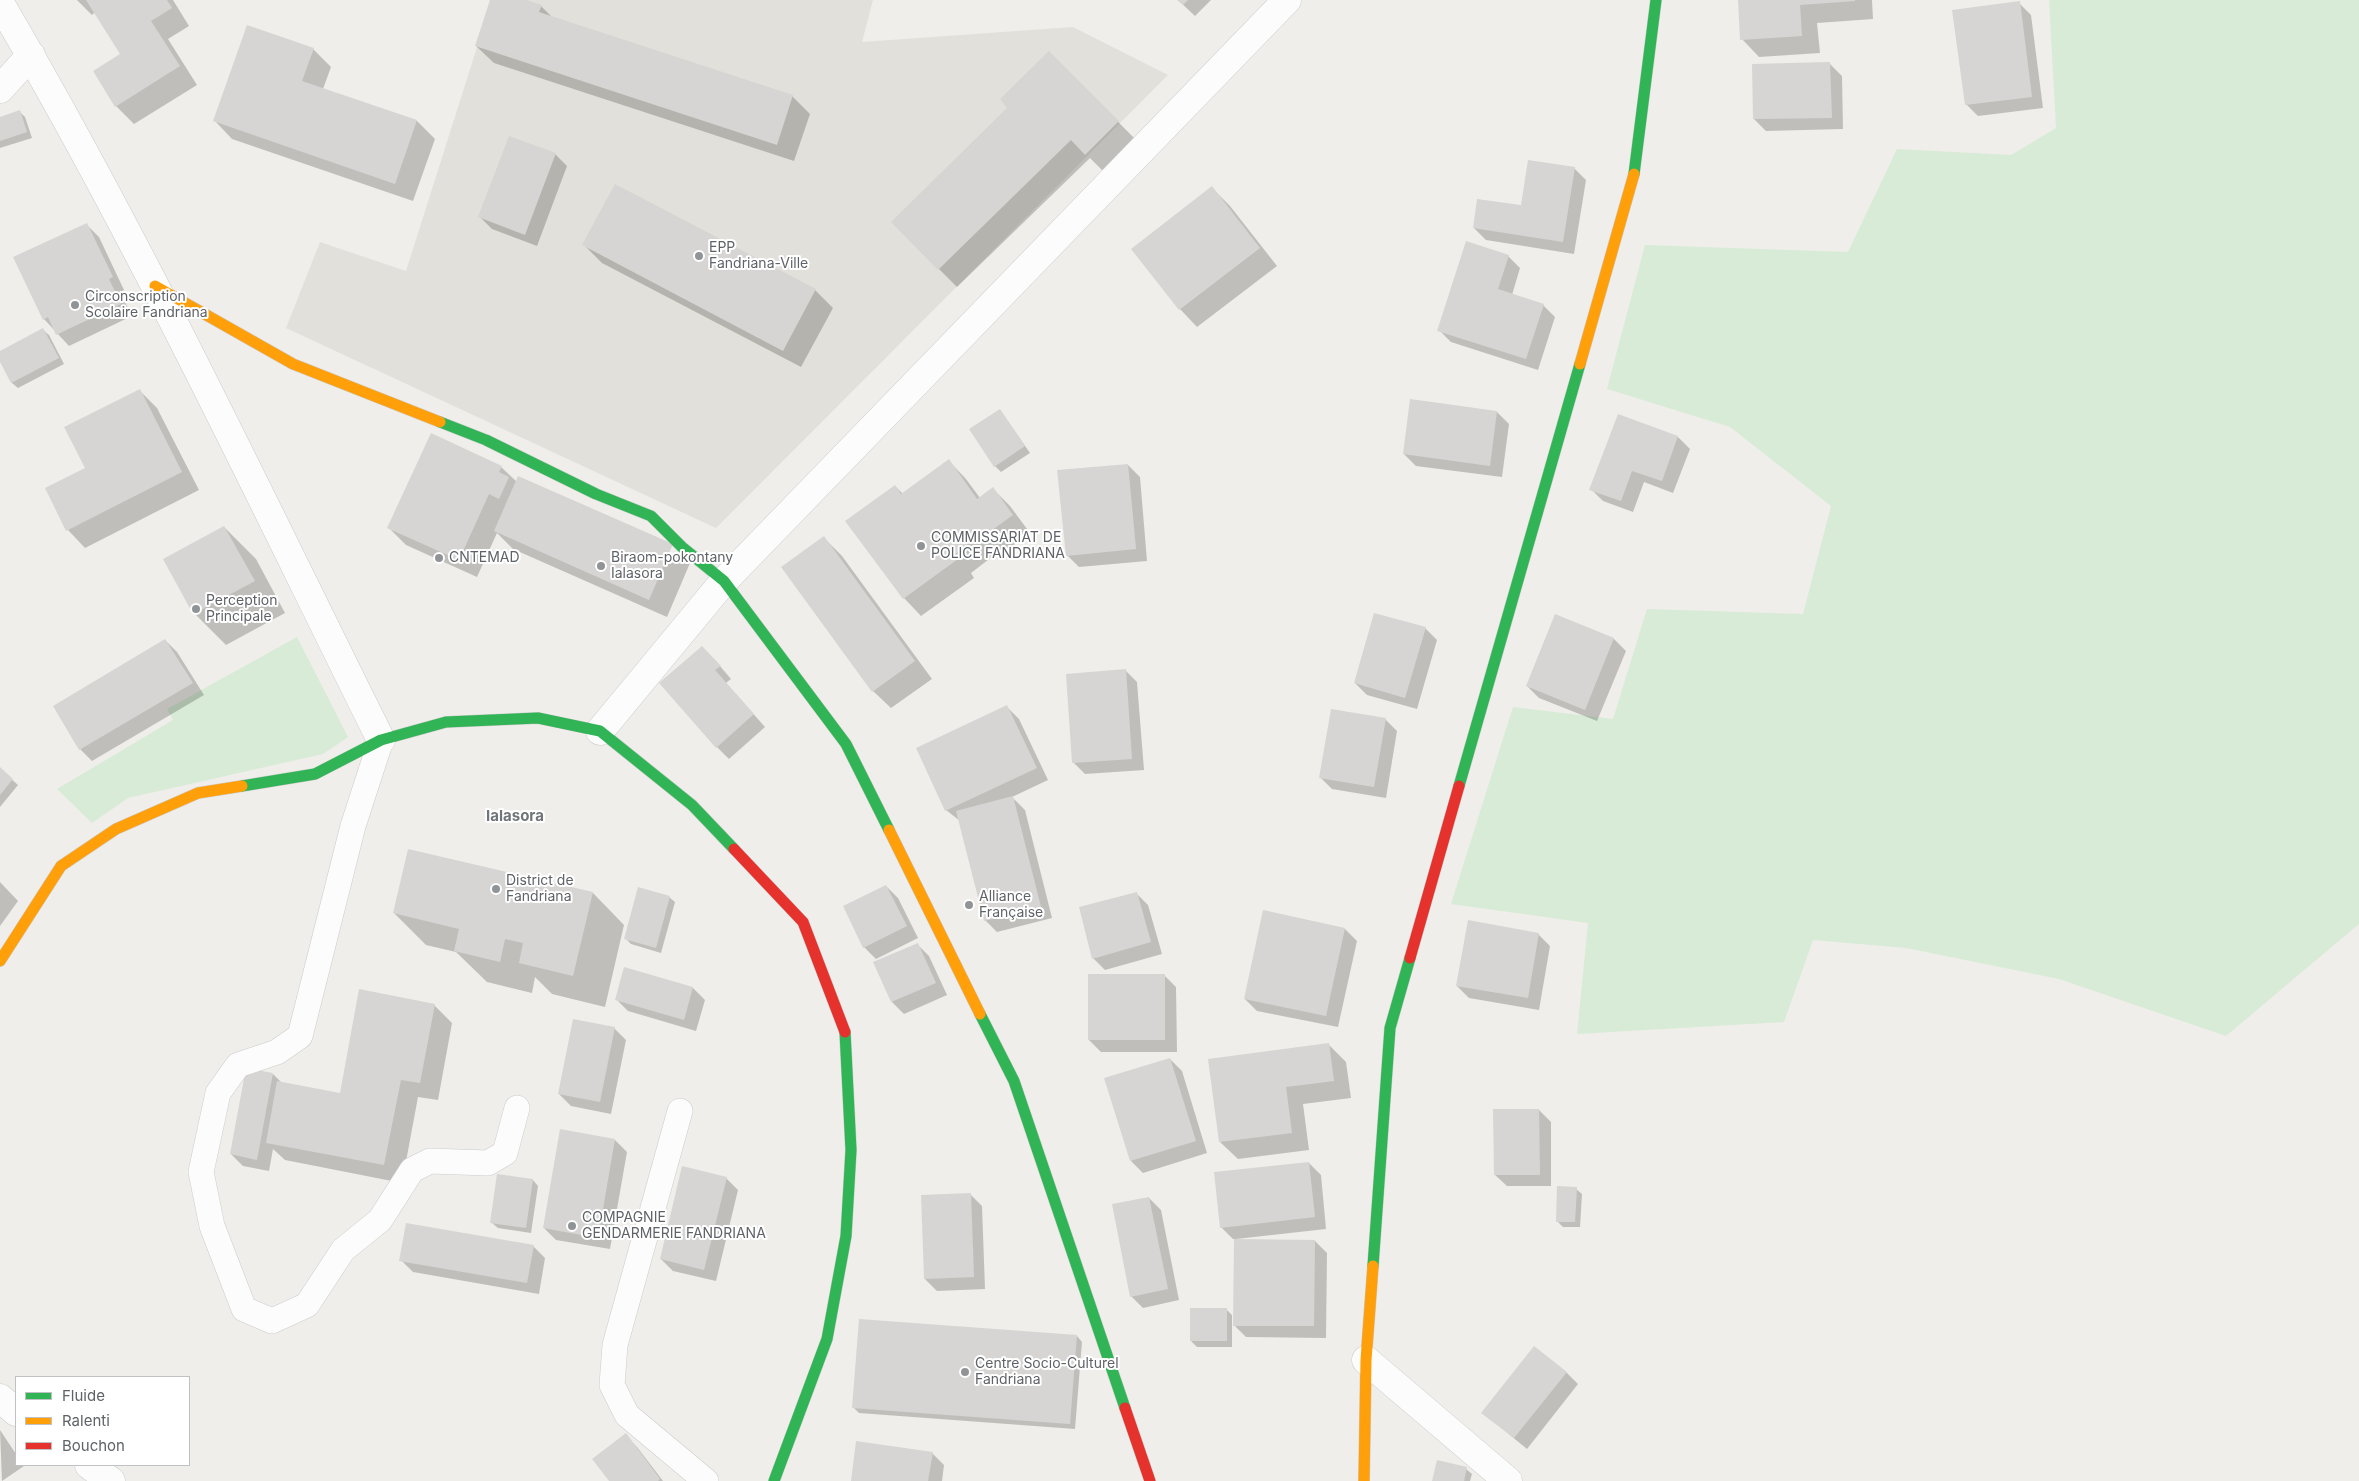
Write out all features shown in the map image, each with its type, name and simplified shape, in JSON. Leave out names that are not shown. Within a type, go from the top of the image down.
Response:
[{"type":"street","points":[[600,731],[724,581],[1287,0]]},
{"type":"street","points":[[1364,1481],[1366,1360],[1390,1028],[1636,166],[1656,0]]},
{"type":"street","points":[[0,3],[31,56],[155,286],[381,740]]},
{"type":"street","points":[[0,89],[31,56]]},
{"type":"street","points":[[155,286],[293,364],[486,440],[596,494],[651,516],[682,547],[724,581],[846,744],[1014,1080],[1150,1481]]},
{"type":"street","points":[[0,961],[61,866],[116,828],[198,793],[315,774],[381,740],[446,722],[538,718],[600,731],[692,805],[803,922],[846,1035],[851,1150],[846,1236],[827,1339],[774,1481]]},
{"type":"street","points":[[1366,1360],[1508,1481]]},
{"type":"street","points":[[0,1398],[15,1411]]},
{"type":"street","points":[[90,1466],[111,1481]]},
{"type":"lane","points":[[381,740],[354,826],[300,1036],[277,1052],[238,1066],[218,1093],[201,1172],[212,1226],[244,1309],[272,1321],[307,1305],[343,1250],[380,1220],[412,1170],[430,1161],[488,1163],[505,1153],[517,1108]]},
{"type":"lane","points":[[680,1111],[615,1345],[612,1385],[628,1415],[706,1481]]},
{"type":"shaded area","name":"EPP Fandriana-Ville","points":[[492,0],[873,0],[862,42],[1073,27],[1168,75],[716,528],[286,328],[320,242],[406,271]]},
{"type":"green space","points":[[2049,0],[2359,0],[2359,924],[2226,1036],[2059,979],[1906,948],[1813,940],[1784,1022],[1577,1034],[1588,923],[1451,904],[1513,707],[1613,719],[1647,609],[1803,614],[1831,506],[1730,427],[1607,389],[1645,245],[1848,252],[1897,149],[2011,155],[2056,128]]},
{"type":"green space","points":[[297,637],[348,737],[323,754],[128,798],[92,823],[57,789],[173,720],[167,709]]},
{"type":"building","points":[[86,0],[167,0],[172,8],[151,21],[180,66],[115,107],[93,71],[120,54]]},
{"type":"building","points":[[490,0],[527,0],[542,5],[539,12],[793,95],[777,145],[475,46]]},
{"type":"building","points":[[1177,0],[1188,0],[1183,5]]},
{"type":"building","points":[[1738,0],[1855,1],[1800,5],[1802,36],[1740,40]]},
{"type":"building","points":[[2020,1],[2032,97],[1965,105],[1952,10]]},
{"type":"building","points":[[247,25],[314,48],[302,81],[417,120],[395,184],[213,121]]},
{"type":"building","points":[[1049,51],[1119,121],[1085,155],[1071,140],[938,270],[891,222],[1007,108],[1000,99]]},
{"type":"building","points":[[1830,62],[1832,118],[1753,119],[1752,64]]},
{"type":"building","points":[[20,110],[27,132],[0,141],[0,117]]},
{"type":"building","points":[[509,136],[556,153],[525,235],[478,217]]},
{"type":"building","points":[[1528,160],[1575,167],[1563,242],[1473,228],[1477,199],[1521,205]]},
{"type":"building","points":[[615,184],[816,289],[783,351],[582,245]]},
{"type":"building","points":[[1212,186],[1260,248],[1179,310],[1131,249]]},
{"type":"building","points":[[87,223],[113,277],[109,279],[121,304],[56,335],[48,317],[43,320],[13,257]]},
{"type":"building","points":[[1466,241],[1509,255],[1498,289],[1544,304],[1526,359],[1437,331]]},
{"type":"building","points":[[43,328],[59,358],[11,383],[0,362],[0,351]]},
{"type":"building","points":[[140,389],[182,472],[66,531],[45,488],[85,468],[64,427]]},
{"type":"building","points":[[1410,399],[1497,411],[1490,466],[1403,454]]},
{"type":"building","points":[[1000,409],[1025,446],[994,467],[969,429]]},
{"type":"building","points":[[1618,414],[1678,436],[1662,481],[1632,471],[1621,501],[1589,490]]},
{"type":"building","points":[[431,433],[502,466],[499,472],[509,477],[499,499],[489,494],[459,560],[387,528]]},
{"type":"building","points":[[949,459],[977,499],[993,487],[1013,515],[981,538],[979,535],[954,555],[958,559],[903,599],[845,521],[895,485],[901,494]]},
{"type":"building","points":[[1128,464],[1136,549],[1066,556],[1057,470]]},
{"type":"building","points":[[518,476],[673,544],[649,600],[494,531]]},
{"type":"building","points":[[224,526],[255,581],[193,614],[163,559]]},
{"type":"building","points":[[824,536],[915,661],[872,692],[781,567]]},
{"type":"building","points":[[1374,613],[1426,627],[1405,698],[1354,683]]},
{"type":"building","points":[[1555,614],[1614,638],[1585,710],[1526,686]]},
{"type":"building","points":[[165,639],[193,683],[79,750],[53,706]]},
{"type":"building","points":[[702,646],[721,666],[715,670],[754,714],[716,748],[659,683]]},
{"type":"building","points":[[1126,669],[1132,759],[1072,763],[1066,674]]},
{"type":"building","points":[[1007,705],[1037,768],[945,811],[916,748]]},
{"type":"building","points":[[1331,709],[1386,718],[1374,787],[1319,778]]},
{"type":"building","points":[[0,767],[13,779],[0,795]]},
{"type":"building","points":[[1013,796],[1041,907],[984,921],[956,811]]},
{"type":"building","points":[[408,849],[593,892],[573,976],[519,963],[523,943],[505,939],[500,962],[454,951],[459,929],[393,913]]},
{"type":"building","points":[[886,885],[907,926],[863,948],[843,906]]},
{"type":"building","points":[[638,887],[670,896],[656,948],[624,939]]},
{"type":"building","points":[[1137,892],[1151,942],[1092,959],[1079,907]]},
{"type":"building","points":[[1263,910],[1345,928],[1326,1016],[1244,999]]},
{"type":"building","points":[[1468,920],[1539,933],[1528,998],[1456,986]]},
{"type":"building","points":[[918,943],[936,983],[891,1002],[873,962]]},
{"type":"building","points":[[624,967],[693,987],[684,1020],[615,1000]]},
{"type":"building","points":[[1088,974],[1165,974],[1165,1040],[1088,1040]]},
{"type":"building","points":[[359,989],[435,1004],[420,1083],[401,1080],[384,1165],[266,1143],[277,1081],[340,1093]]},
{"type":"building","points":[[573,1019],[615,1027],[600,1102],[558,1094]]},
{"type":"building","points":[[1329,1043],[1334,1081],[1286,1087],[1292,1133],[1219,1142],[1208,1059]]},
{"type":"building","points":[[1170,1058],[1196,1141],[1130,1161],[1104,1078]]},
{"type":"building","points":[[246,1068],[273,1073],[257,1160],[230,1154]]},
{"type":"building","points":[[1493,1109],[1539,1109],[1540,1175],[1494,1175]]},
{"type":"building","points":[[560,1129],[615,1139],[598,1238],[543,1228]]},
{"type":"building","points":[[1309,1162],[1315,1217],[1220,1228],[1214,1172]]},
{"type":"building","points":[[682,1166],[727,1177],[704,1270],[660,1259]]},
{"type":"building","points":[[497,1174],[533,1179],[526,1228],[490,1223]]},
{"type":"building","points":[[1557,1186],[1577,1187],[1575,1222],[1556,1222]]},
{"type":"building","points":[[971,1193],[974,1277],[924,1279],[921,1195]]},
{"type":"building","points":[[1149,1197],[1168,1289],[1130,1297],[1112,1204]]},
{"type":"building","points":[[406,1223],[534,1245],[527,1283],[399,1261]]},
{"type":"building","points":[[1234,1239],[1315,1240],[1314,1326],[1233,1326]]},
{"type":"building","points":[[1190,1308],[1227,1308],[1227,1341],[1190,1341]]},
{"type":"building","name":"Centre Socio-Culturel Fandriana","points":[[859,1319],[1077,1335],[1070,1424],[852,1408]]},
{"type":"building","points":[[1534,1346],[1567,1372],[1514,1438],[1481,1413]]},
{"type":"building","points":[[626,1433],[660,1479],[658,1481],[609,1481],[592,1459]]},
{"type":"building","points":[[856,1441],[933,1452],[928,1481],[851,1481]]},
{"type":"building","points":[[1437,1460],[1467,1467],[1464,1481],[1432,1481]]},
{"type":"traffic: fast","points":[[1634,174],[1656,0]]},
{"type":"traffic: fast","points":[[1459,786],[1580,364]]},
{"type":"traffic: fast","points":[[440,422],[486,440],[596,494],[651,516],[682,547],[724,581],[846,744],[889,830]]},
{"type":"traffic: fast","points":[[242,786],[315,774],[381,740],[446,722],[538,718],[600,731],[692,805],[734,849]]},
{"type":"traffic: fast","points":[[1373,1266],[1390,1028],[1410,958]]},
{"type":"traffic: fast","points":[[980,1014],[1014,1081],[1125,1408]]},
{"type":"traffic: fast","points":[[774,1481],[827,1339],[846,1236],[851,1150],[845,1032]]},
{"type":"traffic: slow","points":[[1580,364],[1634,174]]},
{"type":"traffic: slow","points":[[155,286],[293,364],[440,422]]},
{"type":"traffic: slow","points":[[0,961],[61,866],[116,829],[198,793],[242,786]]},
{"type":"traffic: slow","points":[[889,830],[980,1014]]},
{"type":"traffic: slow","points":[[1364,1481],[1366,1360],[1373,1266]]},
{"type":"traffic: jam","points":[[1410,958],[1459,786]]},
{"type":"traffic: jam","points":[[734,849],[803,922],[845,1032]]},
{"type":"traffic: jam","points":[[1125,1408],[1150,1481]]},
{"type":"place","name":"EPP Fandriana-Ville","points":[[699,256]]},
{"type":"place","name":"Circonscription Scolaire Fandriana","points":[[75,305]]},
{"type":"place","name":"COMMISSARIAT DE POLICE FANDRIANA","points":[[921,546]]},
{"type":"place","name":"CNTEMAD","points":[[439,558]]},
{"type":"place","name":"Biraom-pokontany Ialasora","points":[[601,566]]},
{"type":"place","name":"Perception Principale","points":[[196,609]]},
{"type":"place","name":"District de Fandriana","points":[[496,889]]},
{"type":"place","name":"Alliance Française","points":[[969,905]]},
{"type":"place","name":"COMPAGNIE GENDARMERIE FANDRIANA","points":[[572,1226]]},
{"type":"place","name":"Centre Socio-Culturel Fandriana","points":[[965,1372]]},
{"type":"district","name":"Ialasora","points":[[515,816]]}]
